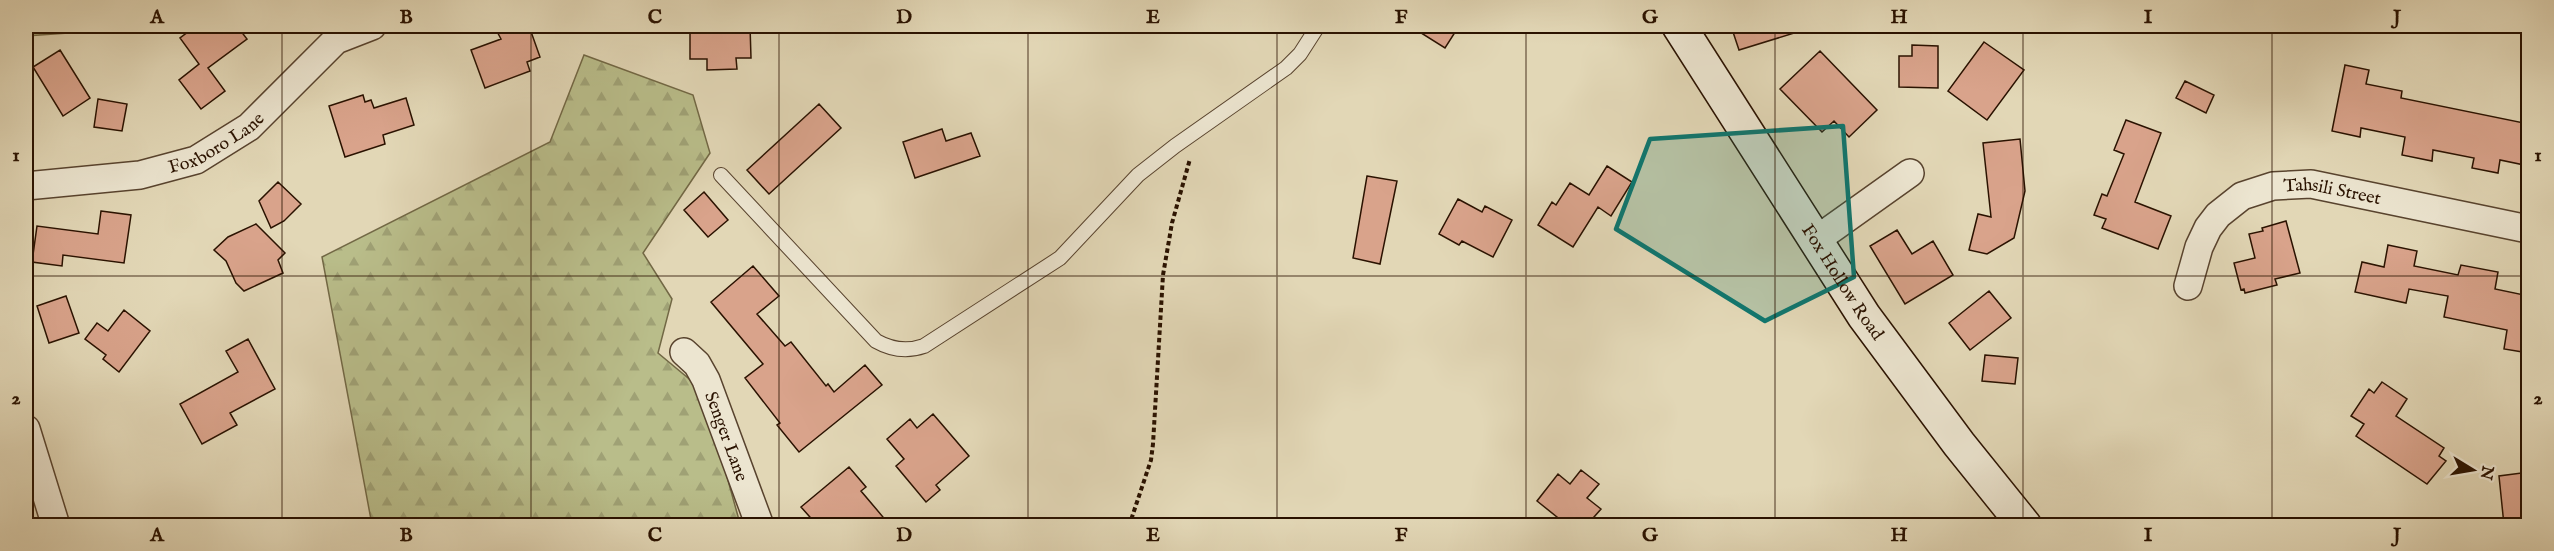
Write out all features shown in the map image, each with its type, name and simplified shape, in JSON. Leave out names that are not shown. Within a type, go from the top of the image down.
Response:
[{"type":"main road","name":"Fox Hollow Road","points":[[1679,26],[1864,316],[1959,444],[2025,525]]},
{"type":"street","name":"Foxboro Lane","points":[[26,186],[140,175],[196,160],[249,127],[336,40],[372,26]]},
{"type":"street","points":[[1816,240],[1910,173]]},
{"type":"street","name":"Tahsili Street","points":[[2188,286],[2199,247],[2213,222],[2242,196],[2273,186],[2311,184],[2529,229]]},
{"type":"street","name":"Senger Lane","points":[[684,352],[697,364],[706,380],[760,525]]},
{"type":"street","points":[[26,429],[56,525]]},
{"type":"lane","points":[[721,175],[876,341],[885,346],[911,350],[924,346],[1060,258],[1138,175],[1175,146],[1286,69],[1300,54],[1318,26]]},
{"type":"path","points":[[1128,525],[1152,452],[1163,274],[1172,224],[1197,131]]},
{"type":"highlighted area","points":[[1843,126],[1854,277],[1765,321],[1616,229],[1650,139]]},
{"type":"green space","points":[[26,26],[128,26],[126,29],[26,36]]},
{"type":"green space","points":[[584,55],[693,95],[710,153],[643,253],[672,299],[658,353],[694,383],[718,444],[739,520],[730,526],[372,525],[322,257],[550,142]]},
{"type":"building","points":[[196,26],[237,26],[247,39],[208,68],[225,91],[201,109],[179,80],[199,64],[180,38]]},
{"type":"building","points":[[494,26],[529,26],[540,57],[527,62],[530,71],[485,88],[471,50],[501,39]]},
{"type":"building","points":[[690,26],[750,26],[751,58],[736,58],[737,69],[707,70],[707,59],[690,59]]},
{"type":"building","points":[[1410,26],[1459,26],[1445,48]]},
{"type":"building","points":[[1731,26],[1804,26],[1804,30],[1739,50]]},
{"type":"building","points":[[1984,42],[2024,70],[1987,120],[1948,91]]},
{"type":"building","points":[[1912,45],[1938,46],[1938,88],[1899,87],[1899,56],[1912,56]]},
{"type":"building","points":[[60,50],[90,98],[63,116],[33,67]]},
{"type":"building","points":[[1820,51],[1877,110],[1849,137],[1834,121],[1822,132],[1780,89]]},
{"type":"building","points":[[2345,65],[2369,70],[2366,84],[2402,91],[2401,98],[2529,124],[2529,166],[2500,160],[2498,173],[2472,168],[2474,158],[2433,150],[2432,161],[2402,155],[2405,137],[2361,128],[2360,137],[2332,131]]},
{"type":"building","points":[[2185,81],[2214,95],[2206,113],[2176,98]]},
{"type":"building","points":[[363,95],[365,102],[371,100],[374,108],[406,98],[414,125],[383,135],[385,144],[345,157],[329,106]]},
{"type":"building","points":[[98,99],[127,104],[122,131],[94,127]]},
{"type":"building","points":[[819,104],[841,128],[769,194],[747,170]]},
{"type":"building","points":[[2126,120],[2161,133],[2135,202],[2171,216],[2158,249],[2102,228],[2106,219],[2094,215],[2102,194],[2107,196],[2124,154],[2114,150]]},
{"type":"building","points":[[942,129],[946,141],[971,133],[980,156],[915,178],[903,142]]},
{"type":"building","points":[[2020,139],[2025,191],[2014,238],[1987,254],[1969,250],[1978,214],[1991,217],[1983,143]]},
{"type":"building","points":[[1607,166],[1632,182],[1611,216],[1598,207],[1573,247],[1538,225],[1552,202],[1556,205],[1570,183],[1589,195]]},
{"type":"building","points":[[1367,176],[1397,181],[1380,264],[1353,258]]},
{"type":"building","points":[[278,182],[301,204],[284,221],[271,228],[259,201]]},
{"type":"building","points":[[704,192],[728,220],[708,237],[684,210]]},
{"type":"building","points":[[1458,199],[1482,212],[1485,206],[1512,220],[1493,257],[1462,241],[1459,245],[1439,234]]},
{"type":"building","points":[[101,211],[131,215],[124,263],[63,255],[62,266],[32,262],[37,226],[98,234]]},
{"type":"building","points":[[2286,221],[2300,273],[2275,279],[2277,285],[2245,293],[2244,289],[2241,290],[2234,263],[2255,258],[2249,234],[2263,231],[2262,228]]},
{"type":"building","points":[[256,224],[285,253],[278,260],[283,273],[244,291],[236,283],[226,261],[214,250],[228,237]]},
{"type":"building","points":[[1897,230],[1912,254],[1933,241],[1953,275],[1905,304],[1870,246]]},
{"type":"building","points":[[2388,245],[2417,251],[2414,266],[2458,275],[2461,265],[2498,272],[2495,289],[2529,296],[2529,353],[2504,349],[2507,330],[2444,317],[2448,296],[2409,289],[2406,303],[2355,292],[2362,262],[2384,267]]},
{"type":"building","points":[[753,266],[779,296],[757,314],[785,346],[791,342],[826,386],[828,384],[834,392],[865,365],[882,385],[799,452],[777,425],[780,423],[745,378],[763,364],[711,302]]},
{"type":"building","points":[[1989,291],[2011,318],[1970,350],[1949,323]]},
{"type":"building","points":[[66,296],[79,333],[49,343],[37,306]]},
{"type":"building","points":[[124,310],[150,331],[119,372],[103,359],[106,355],[85,339],[97,323],[108,331]]},
{"type":"building","points":[[248,339],[275,389],[230,413],[237,425],[202,444],[180,404],[238,372],[226,351]]},
{"type":"building","points":[[1985,355],[2018,358],[2015,384],[1982,381]]},
{"type":"building","points":[[2382,382],[2407,399],[2396,416],[2444,448],[2439,456],[2446,461],[2427,484],[2356,436],[2364,424],[2351,416],[2369,389],[2374,393]]},
{"type":"building","points":[[933,414],[969,456],[936,485],[940,490],[926,502],[896,466],[904,459],[887,439],[910,419],[917,428]]},
{"type":"building","points":[[849,467],[866,487],[861,491],[883,517],[872,525],[817,525],[801,507]]},
{"type":"building","points":[[1581,470],[1599,484],[1587,498],[1601,509],[1587,525],[1567,525],[1537,501],[1558,474],[1570,484]]},
{"type":"building","points":[[2529,472],[2529,525],[2504,525],[2499,476]]}]
